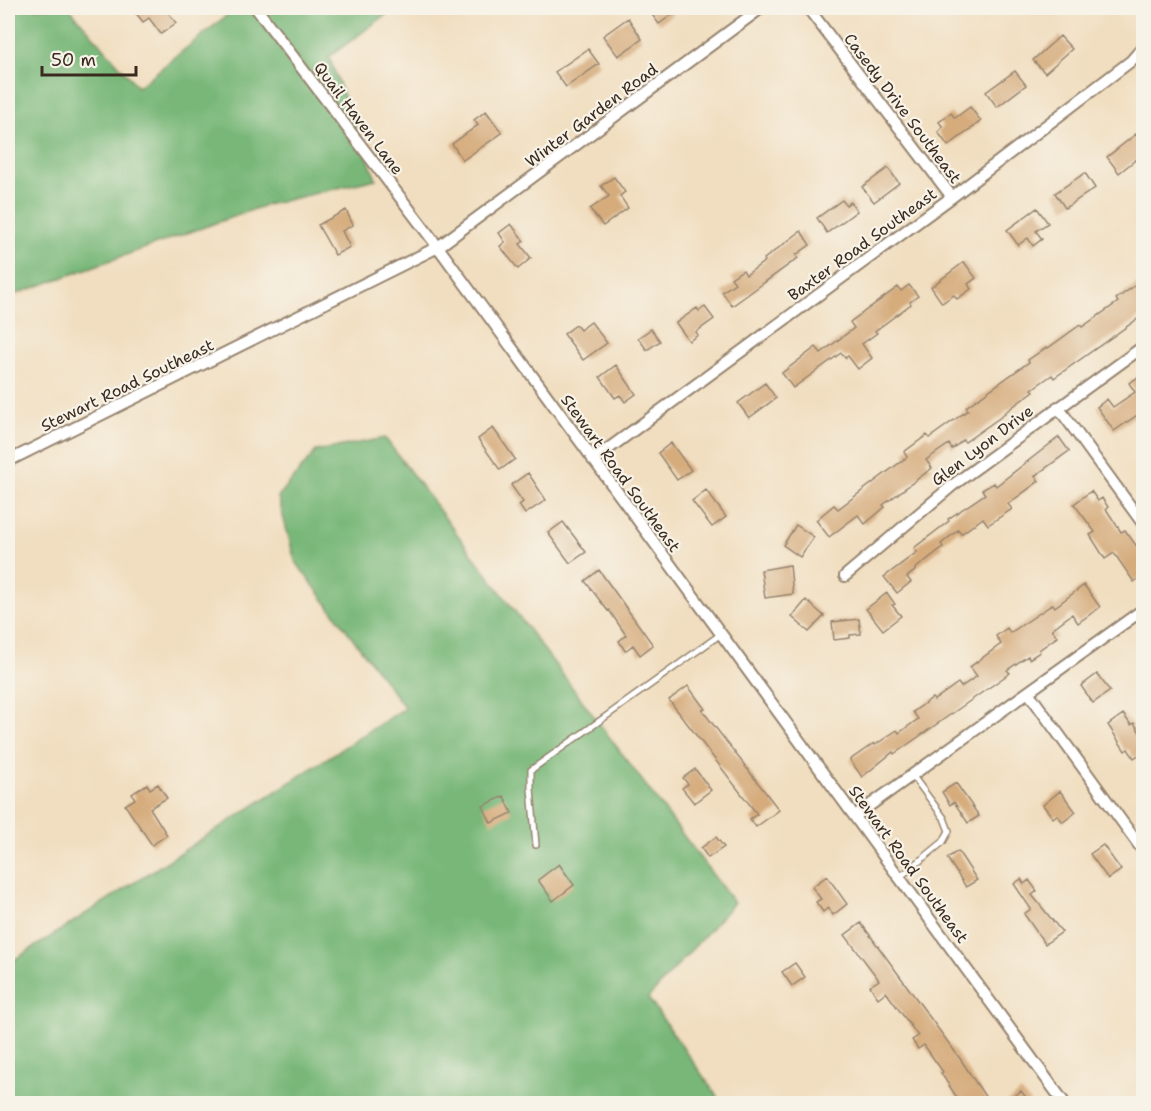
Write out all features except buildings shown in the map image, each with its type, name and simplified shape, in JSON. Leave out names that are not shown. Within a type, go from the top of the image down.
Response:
[{"type":"street","name":"Quail Haven Lane","points":[[256,8],[438,247]]},
{"type":"street","name":"Winter Garden Road","points":[[438,247],[761,8]]},
{"type":"street","name":"Casedy Drive Southeast","points":[[808,8],[952,197]]},
{"type":"street","name":"Baxter Road Southeast","points":[[593,460],[952,197],[1131,61],[1143,46]]},
{"type":"street","name":"Stewart Road Southeast","points":[[8,461],[438,247],[1065,1104]]},
{"type":"street","name":"Glen Lyon Drive","points":[[845,576],[953,485],[1143,346]]},
{"type":"street","points":[[1058,407],[1143,525]]},
{"type":"street","points":[[855,816],[1143,609]]},
{"type":"street","points":[[1028,692],[1143,852]]},
{"type":"lane","points":[[536,845],[531,770],[721,634]]},
{"type":"lane","points":[[900,877],[943,842],[949,831],[944,818],[912,775]]},
{"type":"green space","points":[[8,8],[69,8],[138,87],[236,8],[395,8],[329,57],[376,179],[266,205],[8,297]]},
{"type":"green space","points":[[385,438],[734,903],[648,998],[722,1103],[8,1104],[8,964],[405,708],[295,561],[278,497],[316,451]]}]
